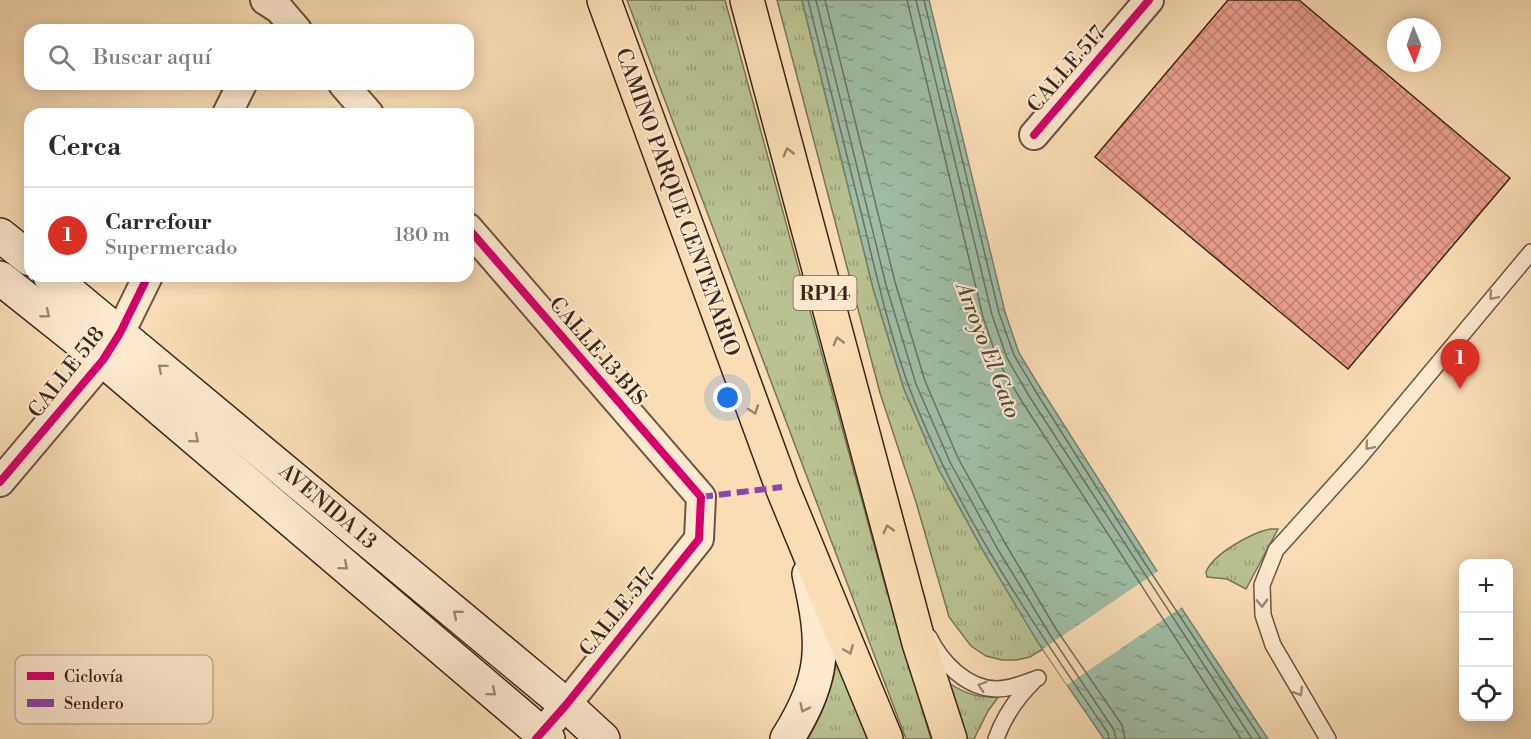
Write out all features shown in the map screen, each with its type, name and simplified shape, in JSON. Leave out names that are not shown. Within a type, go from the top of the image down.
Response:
[{"type":"main road","name":"CAMINO PARQUE CENTENARIO","points":[[604,0],[799,528],[886,739]]},
{"type":"main road","name":"RP14","points":[[747,0],[903,586],[950,739]]},
{"type":"main road","points":[[0,235],[24,254]]},
{"type":"main road","name":"AVENIDA 13","points":[[0,278],[103,360],[541,737]]},
{"type":"main road","name":"AVENIDA 13","points":[[58,282],[566,705],[603,739]]},
{"type":"main road","points":[[787,739],[812,692],[819,662],[817,612],[799,528]]},
{"type":"street","name":"CALLE 517","points":[[1034,135],[1149,0]]},
{"type":"street","points":[[230,108],[239,90]]},
{"type":"street","points":[[348,90],[364,108]]},
{"type":"street","name":"CALLE 13 BIS","points":[[474,235],[701,497]]},
{"type":"street","name":"CALLE 518","points":[[0,482],[103,360],[120,333],[145,282]]},
{"type":"street","name":"CALLE 517","points":[[541,737],[699,539],[701,497]]},
{"type":"lane","points":[[1328,739],[1273,645],[1263,615],[1262,585],[1276,550],[1359,458],[1531,252]]},
{"type":"lane","points":[[903,586],[933,644],[950,666],[965,679],[981,687],[996,689],[1011,688],[1038,678],[1018,698],[1001,724],[996,739]]},
{"type":"green space","points":[[627,0],[725,0],[885,585],[931,739],[906,739]]},
{"type":"green space","points":[[777,0],[802,0],[873,288],[904,389],[938,468],[985,554],[1043,649],[1030,657],[1002,660],[986,656],[971,646],[949,617],[916,502],[880,393]]},
{"type":"green space","points":[[1270,529],[1278,529],[1246,589],[1227,579],[1207,577],[1206,572],[1216,558],[1243,540]]},
{"type":"green space","points":[[837,656],[871,739],[808,739],[827,699]]},
{"type":"green space","points":[[940,677],[968,693],[983,697],[999,696],[988,711],[974,739],[959,739]]},
{"type":"water","name":"Arroyo El Gato","points":[[802,0],[929,0],[1005,312],[1019,353],[1151,562],[1268,739],[1104,739],[1037,641],[985,554],[938,468],[904,389],[873,288]]},
{"type":"pier","points":[[1158,571],[1182,607],[1067,685],[1043,649]]},
{"type":"building","points":[[1228,0],[1299,0],[1510,178],[1348,369],[1095,157]]},
{"type":"marked path","points":[[701,497],[782,487]]},
{"type":"cycle path","points":[[1034,135],[1149,0]]},
{"type":"cycle path","points":[[474,235],[701,497],[699,539],[536,739]]},
{"type":"cycle path","points":[[0,482],[103,360],[120,333],[145,282]]},
{"type":"place","name":"Carrefour","points":[[1460,389]]}]
